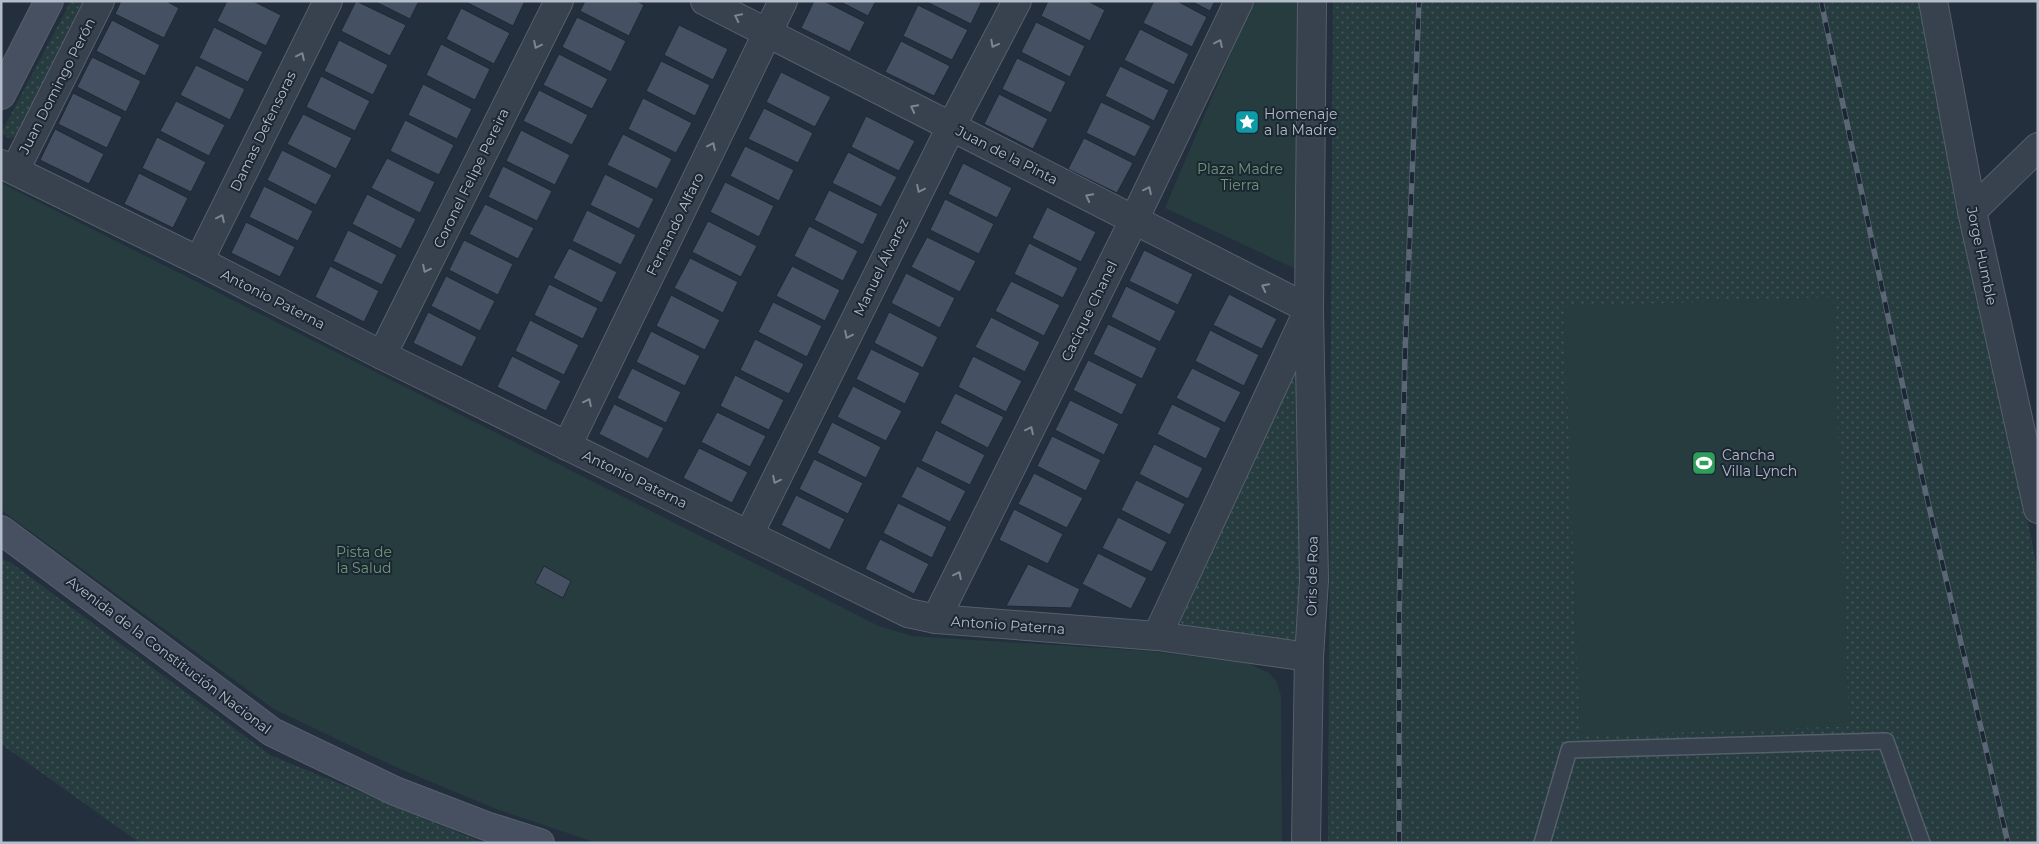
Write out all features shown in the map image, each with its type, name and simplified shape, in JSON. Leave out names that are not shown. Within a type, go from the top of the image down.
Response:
[{"type":"main road","points":[[1,95],[49,1]]},
{"type":"main road","name":"Avenida de la Constitución Nacional","points":[[1,530],[272,732],[395,791],[486,826],[540,843]]},
{"type":"street","name":"Juan Domingo Perón","points":[[8,167],[100,1]]},
{"type":"street","name":"Damas Defensoras","points":[[199,261],[328,1]]},
{"type":"street","name":"Coronel Felipe Pereira","points":[[382,355],[559,1]]},
{"type":"street","name":"Juan de la Pinta","points":[[706,1],[1309,309]]},
{"type":"street","name":"Fernando Alfaro","points":[[567,446],[783,1]]},
{"type":"street","name":"Manuel Álvarez","points":[[749,534],[951,127],[1017,1]]},
{"type":"street","name":"Cacique Chanel","points":[[936,619],[1134,220],[1239,1]]},
{"type":"street","name":"Oris de Roa","points":[[1306,843],[1309,657],[1314,580],[1309,309],[1312,1]]},
{"type":"street","name":"Jorge Humble","points":[[1933,1],[1972,212],[2038,509]]},
{"type":"street","points":[[1972,212],[2038,148]]},
{"type":"street","name":"Antonio Paterna","points":[[8,167],[199,261],[382,355],[908,612],[936,619],[1157,636],[1309,657]]},
{"type":"street","name":"Oris de Roa","points":[[1157,636],[1309,309]]},
{"type":"lane","points":[[1542,843],[1569,750],[1886,741],[1922,843]]},
{"type":"green space","points":[[71,1],[86,1],[16,137],[7,137],[3,134],[3,129]]},
{"type":"green space","name":"Plaza Madre Tierra","points":[[1253,1],[1299,1],[1298,270],[1165,208]]},
{"type":"green space","points":[[1333,1],[1923,1],[2038,572],[2038,843],[1328,843]]},
{"type":"green space","name":"Pista de la Salud","points":[[1,183],[879,626],[912,636],[1150,651],[1250,664],[1269,673],[1276,681],[1281,696],[1282,843],[597,843],[496,809],[391,765],[274,709],[1,510]]},
{"type":"green space","name":"Cancha Villa Lynch","points":[[1833,297],[1849,726],[1580,736],[1564,307]]},
{"type":"green space","points":[[1296,373],[1303,378],[1300,632],[1297,641],[1183,627],[1180,622],[1181,605],[1291,374]]},
{"type":"green space","points":[[1,559],[10,562],[270,755],[484,843],[140,843],[1,744]]},
{"type":"building","points":[[121,1],[166,1],[179,8],[164,38],[115,14]]},
{"type":"building","points":[[227,1],[253,1],[281,15],[266,46],[217,21]]},
{"type":"building","points":[[356,1],[406,25],[390,56],[341,31]]},
{"type":"building","points":[[374,1],[419,1],[410,19]]},
{"type":"building","points":[[464,1],[525,1],[513,26]]},
{"type":"building","points":[[585,1],[637,1],[644,5],[629,36],[580,11]]},
{"type":"building","points":[[814,1],[824,1],[865,22],[850,52],[801,28]]},
{"type":"building","points":[[839,1],[876,1],[868,16]]},
{"type":"building","points":[[925,1],[982,1],[971,24]]},
{"type":"building","points":[[1048,1],[1088,1],[1105,10],[1090,41],[1041,16]]},
{"type":"building","points":[[1154,1],[1177,1],[1207,17],[1192,47],[1143,23]]},
{"type":"building","points":[[1191,1],[1215,1],[1210,11]]},
{"type":"building","points":[[918,5],[968,30],[952,60],[903,36]]},
{"type":"building","points":[[461,8],[510,33],[494,64],[446,39]]},
{"type":"building","points":[[577,17],[626,41],[611,72],[562,47]]},
{"type":"building","points":[[112,20],[160,45],[145,76],[96,51]]},
{"type":"building","points":[[1036,22],[1085,46],[1070,77],[1021,52]]},
{"type":"building","points":[[679,25],[728,49],[713,80],[664,55]]},
{"type":"building","points":[[214,27],[263,52],[248,82],[199,58]]},
{"type":"building","points":[[1140,29],[1189,54],[1174,85],[1124,60]]},
{"type":"building","points":[[339,40],[388,65],[373,95],[324,71]]},
{"type":"building","points":[[901,41],[950,66],[934,96],[885,72]]},
{"type":"building","points":[[441,44],[490,69],[475,100],[426,75]]},
{"type":"building","points":[[559,54],[608,79],[592,109],[543,85]]},
{"type":"building","points":[[92,57],[141,81],[126,112],[77,87]]},
{"type":"building","points":[[1017,58],[1066,82],[1051,113],[1002,89]]},
{"type":"building","points":[[661,61],[710,85],[695,116],[646,91]]},
{"type":"building","points":[[196,65],[245,89],[230,120],[180,95]]},
{"type":"building","points":[[1120,66],[1169,90],[1154,121],[1105,96]]},
{"type":"building","points":[[781,72],[831,97],[815,127],[766,102]]},
{"type":"building","points":[[321,76],[370,101],[355,131],[306,107]]},
{"type":"building","points":[[423,84],[472,109],[457,139],[408,115]]},
{"type":"building","points":[[539,90],[588,115],[572,145],[523,121]]},
{"type":"building","points":[[73,93],[122,117],[107,148],[58,124]]},
{"type":"building","points":[[999,94],[1048,119],[1033,149],[984,124]]},
{"type":"building","points":[[643,98],[692,123],[676,153],[628,129]]},
{"type":"building","points":[[176,101],[225,125],[209,156],[160,131]]},
{"type":"building","points":[[1101,102],[1151,126],[1135,157],[1086,133]]},
{"type":"building","points":[[764,108],[813,133],[798,163],[748,139]]},
{"type":"building","points":[[303,114],[352,138],[336,169],[287,144]]},
{"type":"building","points":[[866,116],[915,141],[899,171],[851,147]]},
{"type":"building","points":[[405,120],[454,145],[439,175],[390,151]]},
{"type":"building","points":[[55,129],[104,154],[89,184],[40,160]]},
{"type":"building","points":[[521,130],[570,155],[555,185],[506,161]]},
{"type":"building","points":[[623,134],[672,159],[657,189],[607,165]]},
{"type":"building","points":[[157,137],[206,162],[191,192],[142,168]]},
{"type":"building","points":[[1084,138],[1133,163],[1117,193],[1068,169]]},
{"type":"building","points":[[745,146],[794,170],[779,201],[730,176]]},
{"type":"building","points":[[282,150],[332,175],[316,205],[267,180]]},
{"type":"building","points":[[848,152],[897,177],[881,207],[832,183]]},
{"type":"building","points":[[387,158],[435,182],[420,213],[371,188]]},
{"type":"building","points":[[963,163],[1012,188],[997,218],[948,194]]},
{"type":"building","points":[[503,166],[552,191],[537,221],[488,197]]},
{"type":"building","points":[[139,173],[188,198],[173,228],[124,204]]},
{"type":"building","points":[[605,174],[654,199],[639,229],[590,205]]},
{"type":"building","points":[[725,182],[774,206],[759,237],[710,212]]},
{"type":"building","points":[[264,186],[313,211],[298,241],[249,217]]},
{"type":"building","points":[[829,190],[878,214],[863,245],[814,220]]},
{"type":"building","points":[[367,194],[416,219],[401,249],[352,224]]},
{"type":"building","points":[[945,199],[994,224],[979,254],[930,230]]},
{"type":"building","points":[[485,204],[534,228],[518,259],[469,234]]},
{"type":"building","points":[[1047,207],[1096,232],[1081,262],[1032,238]]},
{"type":"building","points":[[587,210],[636,235],[621,265],[572,241]]},
{"type":"building","points":[[708,221],[757,246],[741,277],[692,252]]},
{"type":"building","points":[[246,222],[295,247],[280,277],[231,253]]},
{"type":"building","points":[[809,226],[858,251],[843,281],[794,256]]},
{"type":"building","points":[[348,230],[397,255],[382,285],[333,261]]},
{"type":"building","points":[[927,237],[976,261],[960,292],[911,267]]},
{"type":"building","points":[[464,240],[513,264],[498,295],[449,270]]},
{"type":"building","points":[[1029,243],[1078,268],[1063,298],[1014,274]]},
{"type":"building","points":[[569,248],[617,272],[602,303],[553,278]]},
{"type":"building","points":[[1144,250],[1193,274],[1178,305],[1129,281]]},
{"type":"building","points":[[690,258],[738,282],[723,313],[674,288]]},
{"type":"building","points":[[330,266],[379,291],[364,322],[315,297]]},
{"type":"building","points":[[792,266],[840,290],[825,321],[776,296]]},
{"type":"building","points":[[906,273],[955,298],[940,328],[891,303]]},
{"type":"building","points":[[446,276],[495,301],[480,331],[431,306]]},
{"type":"building","points":[[1011,281],[1060,305],[1044,336],[995,311]]},
{"type":"building","points":[[549,284],[598,308],[583,339],[534,315]]},
{"type":"building","points":[[1126,286],[1176,311],[1160,342],[1111,317]]},
{"type":"building","points":[[1229,294],[1277,319],[1262,349],[1213,325]]},
{"type":"building","points":[[671,295],[720,320],[705,350],[656,326]]},
{"type":"building","points":[[773,302],[822,326],[807,357],[758,332]]},
{"type":"building","points":[[428,312],[477,337],[462,367],[413,343]]},
{"type":"building","points":[[889,312],[938,337],[923,368],[874,343]]},
{"type":"building","points":[[991,317],[1040,342],[1025,372],[975,347]]},
{"type":"building","points":[[530,320],[579,345],[564,375],[515,351]]},
{"type":"building","points":[[1108,324],[1157,348],[1142,379],[1093,354]]},
{"type":"building","points":[[1210,330],[1259,355],[1244,386],[1195,361]]},
{"type":"building","points":[[651,331],[700,356],[685,386],[636,362]]},
{"type":"building","points":[[755,339],[804,364],[789,394],[740,370]]},
{"type":"building","points":[[871,349],[920,373],[905,404],[856,379]]},
{"type":"building","points":[[512,356],[561,381],[546,411],[497,387]]},
{"type":"building","points":[[973,356],[1022,381],[1006,412],[958,387]]},
{"type":"building","points":[[1088,360],[1137,384],[1122,415],[1073,390]]},
{"type":"building","points":[[632,368],[681,392],[666,423],[617,398]]},
{"type":"building","points":[[1192,368],[1241,392],[1225,423],[1176,398]]},
{"type":"building","points":[[735,375],[784,400],[769,430],[720,406]]},
{"type":"building","points":[[853,386],[902,411],[886,441],[837,417]]},
{"type":"building","points":[[955,393],[1004,417],[988,448],[940,423]]},
{"type":"building","points":[[1070,400],[1119,424],[1104,455],[1055,430]]},
{"type":"building","points":[[614,404],[664,428],[648,459],[599,434]]},
{"type":"building","points":[[1172,404],[1221,428],[1206,459],[1157,434]]},
{"type":"building","points":[[717,412],[766,436],[750,467],[701,442]]},
{"type":"building","points":[[832,422],[881,447],[866,478],[817,453]]},
{"type":"building","points":[[936,430],[985,455],[970,485],[921,461]]},
{"type":"building","points":[[1052,436],[1101,460],[1086,491],[1037,466]]},
{"type":"building","points":[[1154,444],[1203,468],[1188,499],[1139,474]]},
{"type":"building","points":[[699,448],[748,472],[732,503],[683,478]]},
{"type":"building","points":[[814,459],[863,483],[848,514],[799,489]]},
{"type":"building","points":[[917,466],[966,491],[950,522],[901,497]]},
{"type":"building","points":[[1034,473],[1083,498],[1067,528],[1018,504]]},
{"type":"building","points":[[1136,480],[1185,504],[1170,535],[1121,510]]},
{"type":"building","points":[[796,495],[845,519],[830,550],[781,525]]},
{"type":"building","points":[[898,503],[947,527],[932,558],[883,533]]},
{"type":"building","points":[[1014,509],[1063,534],[1048,564],[999,540]]},
{"type":"building","points":[[1118,517],[1167,542],[1152,572],[1102,548]]},
{"type":"building","points":[[880,539],[929,564],[914,594],[865,569]]},
{"type":"building","points":[[1098,553],[1147,578],[1131,609],[1082,584]]},
{"type":"building","points":[[1028,564],[1080,589],[1071,608],[1006,606]]},
{"type":"building","points":[[544,566],[571,581],[563,598],[535,583]]},
{"type":"railway","points":[[1399,843],[1399,618],[1405,355],[1419,1]]},
{"type":"railway","points":[[1821,1],[1923,481],[2008,843]]},
{"type":"place","name":"Homenaje a la Madre","points":[[1247,122]]},
{"type":"place","name":"Cancha Villa Lynch","points":[[1704,463]]}]
